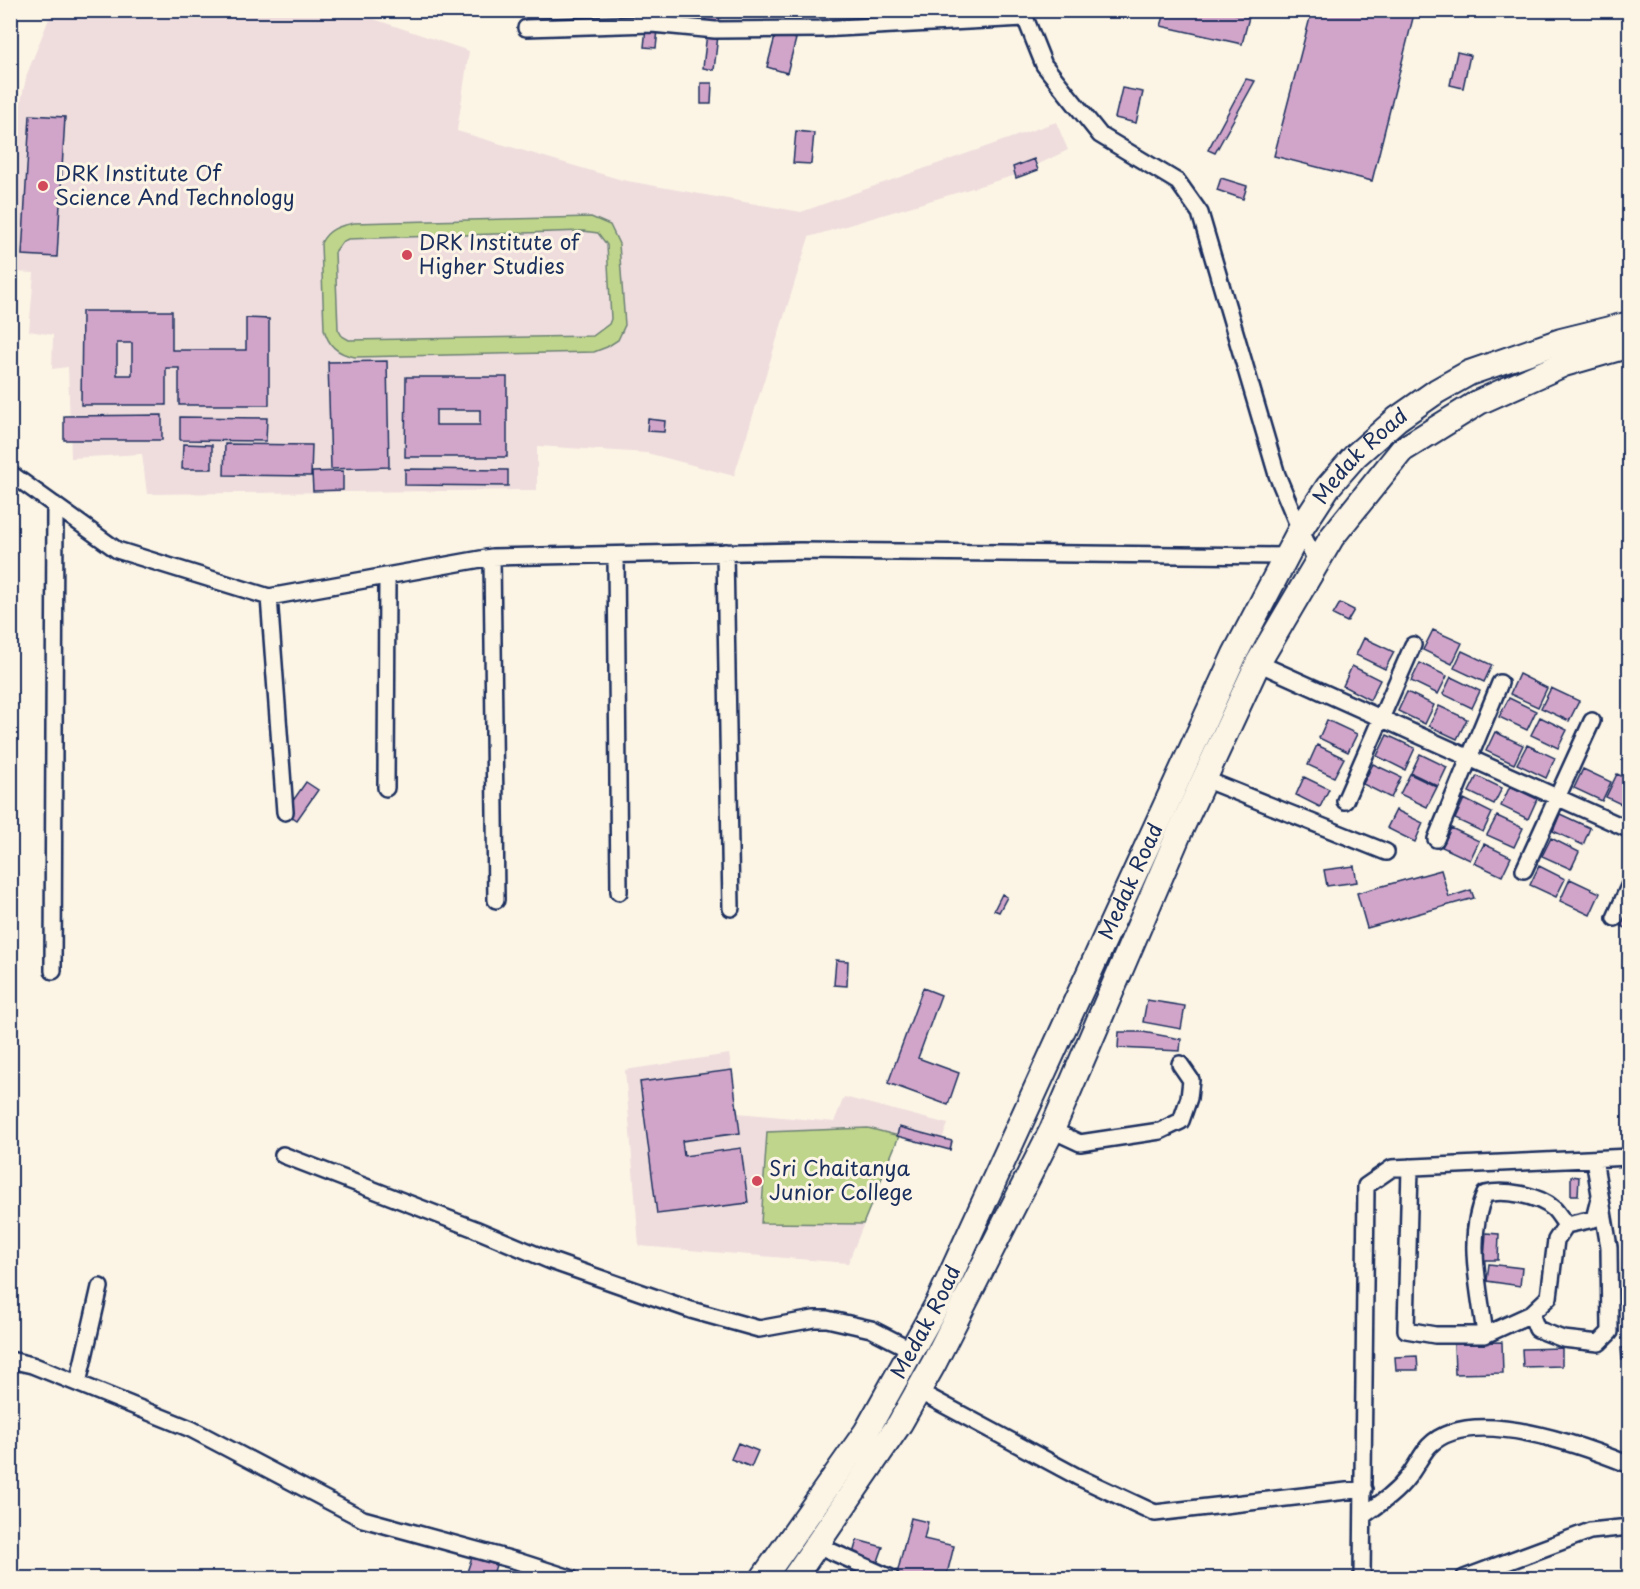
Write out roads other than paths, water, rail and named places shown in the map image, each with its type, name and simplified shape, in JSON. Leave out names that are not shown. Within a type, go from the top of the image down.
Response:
[{"type":"main road","name":"Medak Road","points":[[763,1578],[866,1432],[943,1292],[1235,654],[1300,530],[1328,487],[1355,456],[1396,419],[1437,391],[1469,373],[1561,341],[1629,324]]},
{"type":"main road","name":"Medak Road","points":[[794,1578],[900,1423],[934,1363],[1052,1130],[1204,779],[1258,663],[1332,537],[1402,450],[1479,402],[1564,364],[1629,345]]},
{"type":"street","points":[[526,28],[652,24],[715,30],[820,28],[1023,14],[1044,65],[1100,135],[1178,182],[1200,213],[1277,475],[1300,530],[1317,562]]},
{"type":"street","points":[[10,473],[117,550],[269,597],[492,558],[824,551],[1286,556]]},
{"type":"street","points":[[53,971],[55,505]]},
{"type":"street","points":[[724,552],[731,908]]},
{"type":"street","points":[[616,555],[619,892]]},
{"type":"street","points":[[492,558],[496,900]]},
{"type":"street","points":[[386,788],[387,576]]},
{"type":"street","points":[[269,597],[285,812]]},
{"type":"street","points":[[1346,801],[1413,645]]},
{"type":"street","points":[[1258,663],[1629,830]]},
{"type":"street","points":[[1436,839],[1500,683]]},
{"type":"street","points":[[1524,870],[1592,721]]},
{"type":"street","points":[[1204,779],[1386,852]]},
{"type":"street","points":[[1615,918],[1629,884]]},
{"type":"street","points":[[1052,1130],[1080,1143],[1160,1131],[1181,1121],[1189,1098],[1191,1080],[1180,1064]]},
{"type":"street","points":[[283,1155],[476,1229],[552,1261],[691,1310],[759,1329],[826,1319],[871,1329],[912,1350]]},
{"type":"street","points":[[1362,1578],[1366,1186],[1392,1168],[1629,1157]]},
{"type":"street","points":[[1532,1314],[1537,1329],[1563,1339],[1599,1343],[1610,1332],[1609,1247],[1594,1159]]},
{"type":"street","points":[[1410,1167],[1406,1330],[1435,1335],[1485,1335],[1532,1314],[1549,1297],[1556,1240],[1566,1224],[1594,1218],[1600,1195]]},
{"type":"street","points":[[1485,1335],[1475,1253],[1478,1209],[1485,1194],[1496,1191],[1518,1193],[1552,1208],[1566,1224]]},
{"type":"street","points":[[78,1383],[100,1287]]},
{"type":"street","points":[[10,1360],[32,1365],[191,1429],[363,1519],[517,1561],[570,1578]]},
{"type":"street","points":[[918,1391],[1078,1477],[1155,1513],[1364,1489]]},
{"type":"street","points":[[1364,1515],[1394,1494],[1429,1447],[1442,1436],[1457,1430],[1505,1429],[1537,1434],[1608,1456],[1629,1465]]},
{"type":"street","points":[[1464,1578],[1590,1531],[1629,1527]]},
{"type":"street","points":[[817,1545],[891,1578]]},
{"type":"place","name":"DRK Institute Of Science And Technology","points":[[43,186]]},
{"type":"place","name":"DRK Institute of Higher Studies","points":[[407,255]]},
{"type":"place","name":"Sri Chaitanya Junior College","points":[[757,1181]]}]
